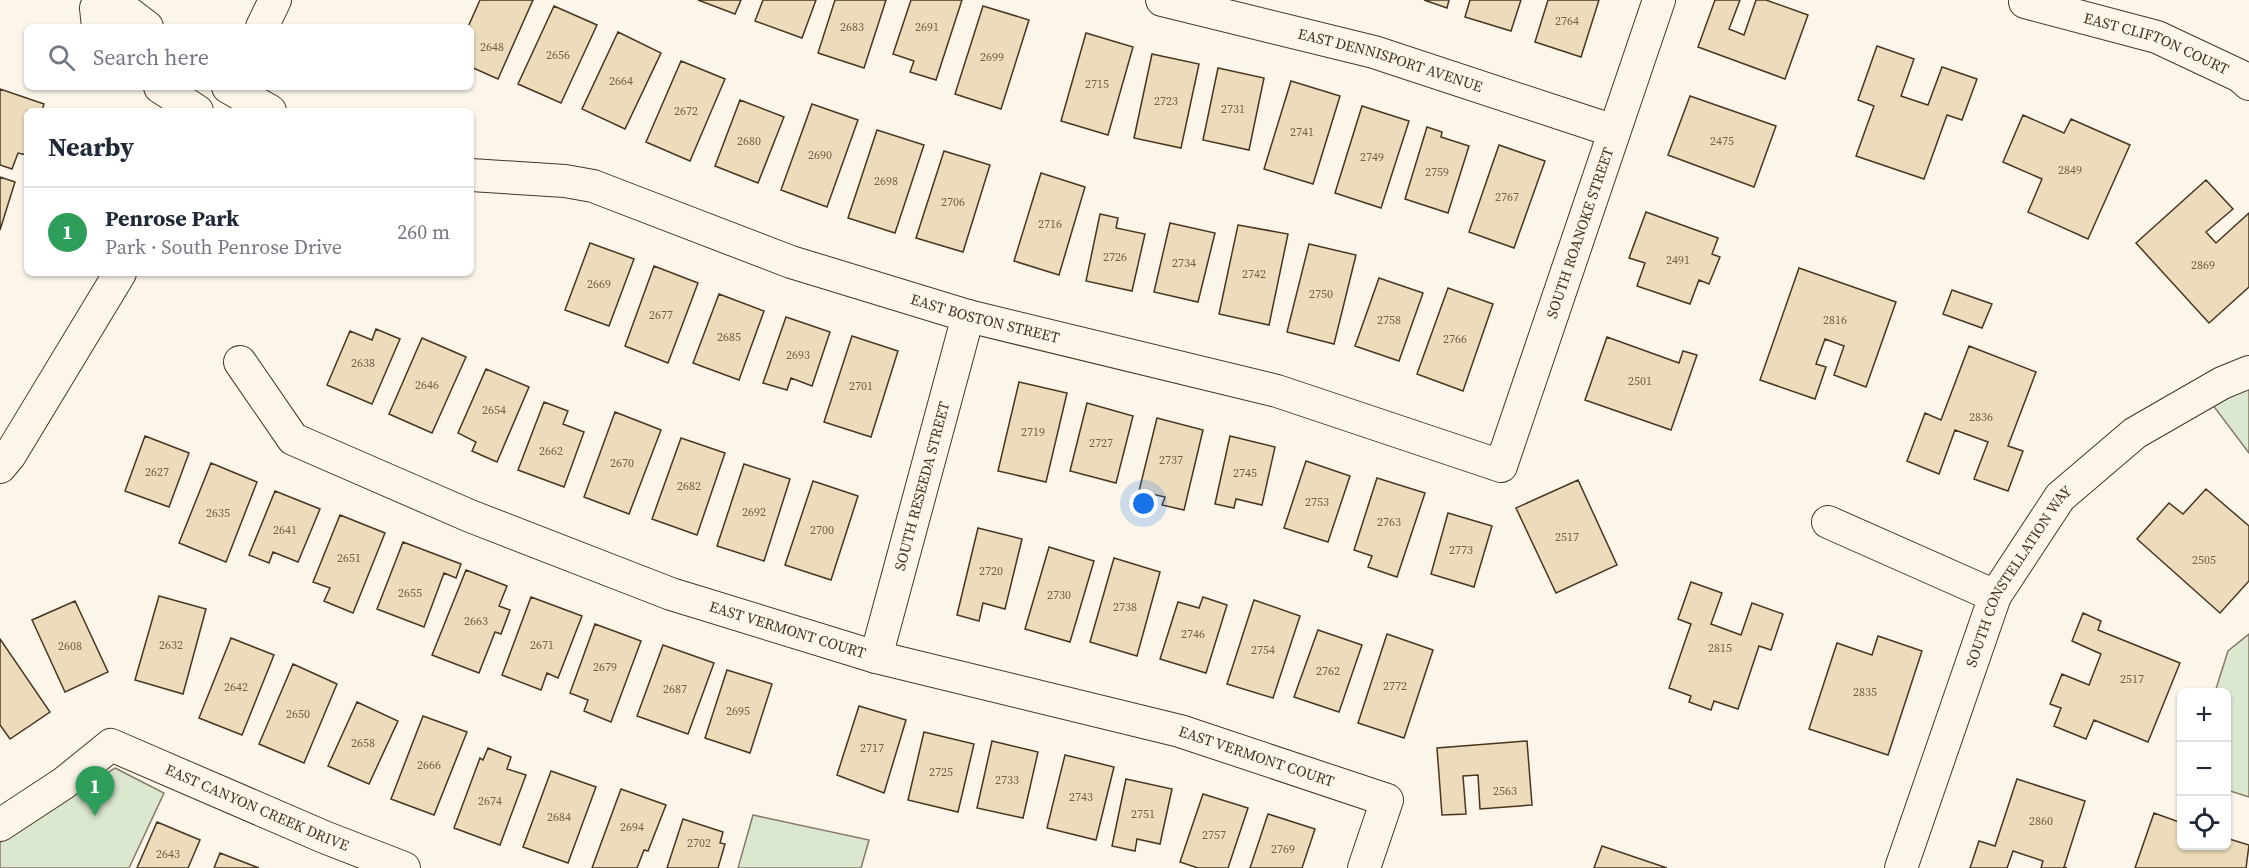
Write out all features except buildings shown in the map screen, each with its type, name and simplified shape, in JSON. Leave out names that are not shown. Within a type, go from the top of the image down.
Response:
[{"type":"street","points":[[263,24],[275,0]]},
{"type":"street","name":"EAST DENNISPORT AVENUE","points":[[1162,0],[1374,52],[1614,131]]},
{"type":"street","name":"SOUTH ROANOKE STREET","points":[[1501,466],[1659,0]]},
{"type":"street","name":"EAST CLIFTON COURT","points":[[2025,2],[2157,37],[2240,76],[2249,84]]},
{"type":"street","points":[[95,9],[130,14],[143,24]]},
{"type":"street","points":[[165,90],[192,108]]},
{"type":"street","points":[[227,94],[262,108]]},
{"type":"street","name":"EAST BOSTON STREET","points":[[474,176],[566,181],[593,186],[791,262],[968,316],[1277,391],[1501,466]]},
{"type":"street","points":[[0,467],[16,446],[118,276]]},
{"type":"street","name":"SOUTH RESEEDA STREET","points":[[876,657],[968,316]]},
{"type":"street","name":"EAST VERMONT COURT","points":[[240,362],[293,439],[470,516],[671,594],[876,657],[1180,731],[1387,800],[1364,868]]},
{"type":"street","name":"SOUTH CONSTELLATION WAY","points":[[1901,868],[1995,597],[2060,497],[2135,432],[2222,383],[2249,372]]},
{"type":"street","points":[[1828,522],[1995,597]]},
{"type":"street","name":"EAST CANYON CREEK DRIVE","points":[[0,825],[64,783],[111,745],[324,837],[404,868]]},
{"type":"green space","points":[[2249,384],[2249,453],[2212,404]]},
{"type":"green space","points":[[2249,634],[2249,797],[2231,791],[2231,688],[2216,688],[2228,651]]},
{"type":"green space","points":[[115,768],[164,793],[129,868],[0,868],[0,838]]},
{"type":"green space","points":[[753,815],[869,840],[861,868],[738,868]]},
{"type":"place","name":"Penrose Park","points":[[95,816]]}]
